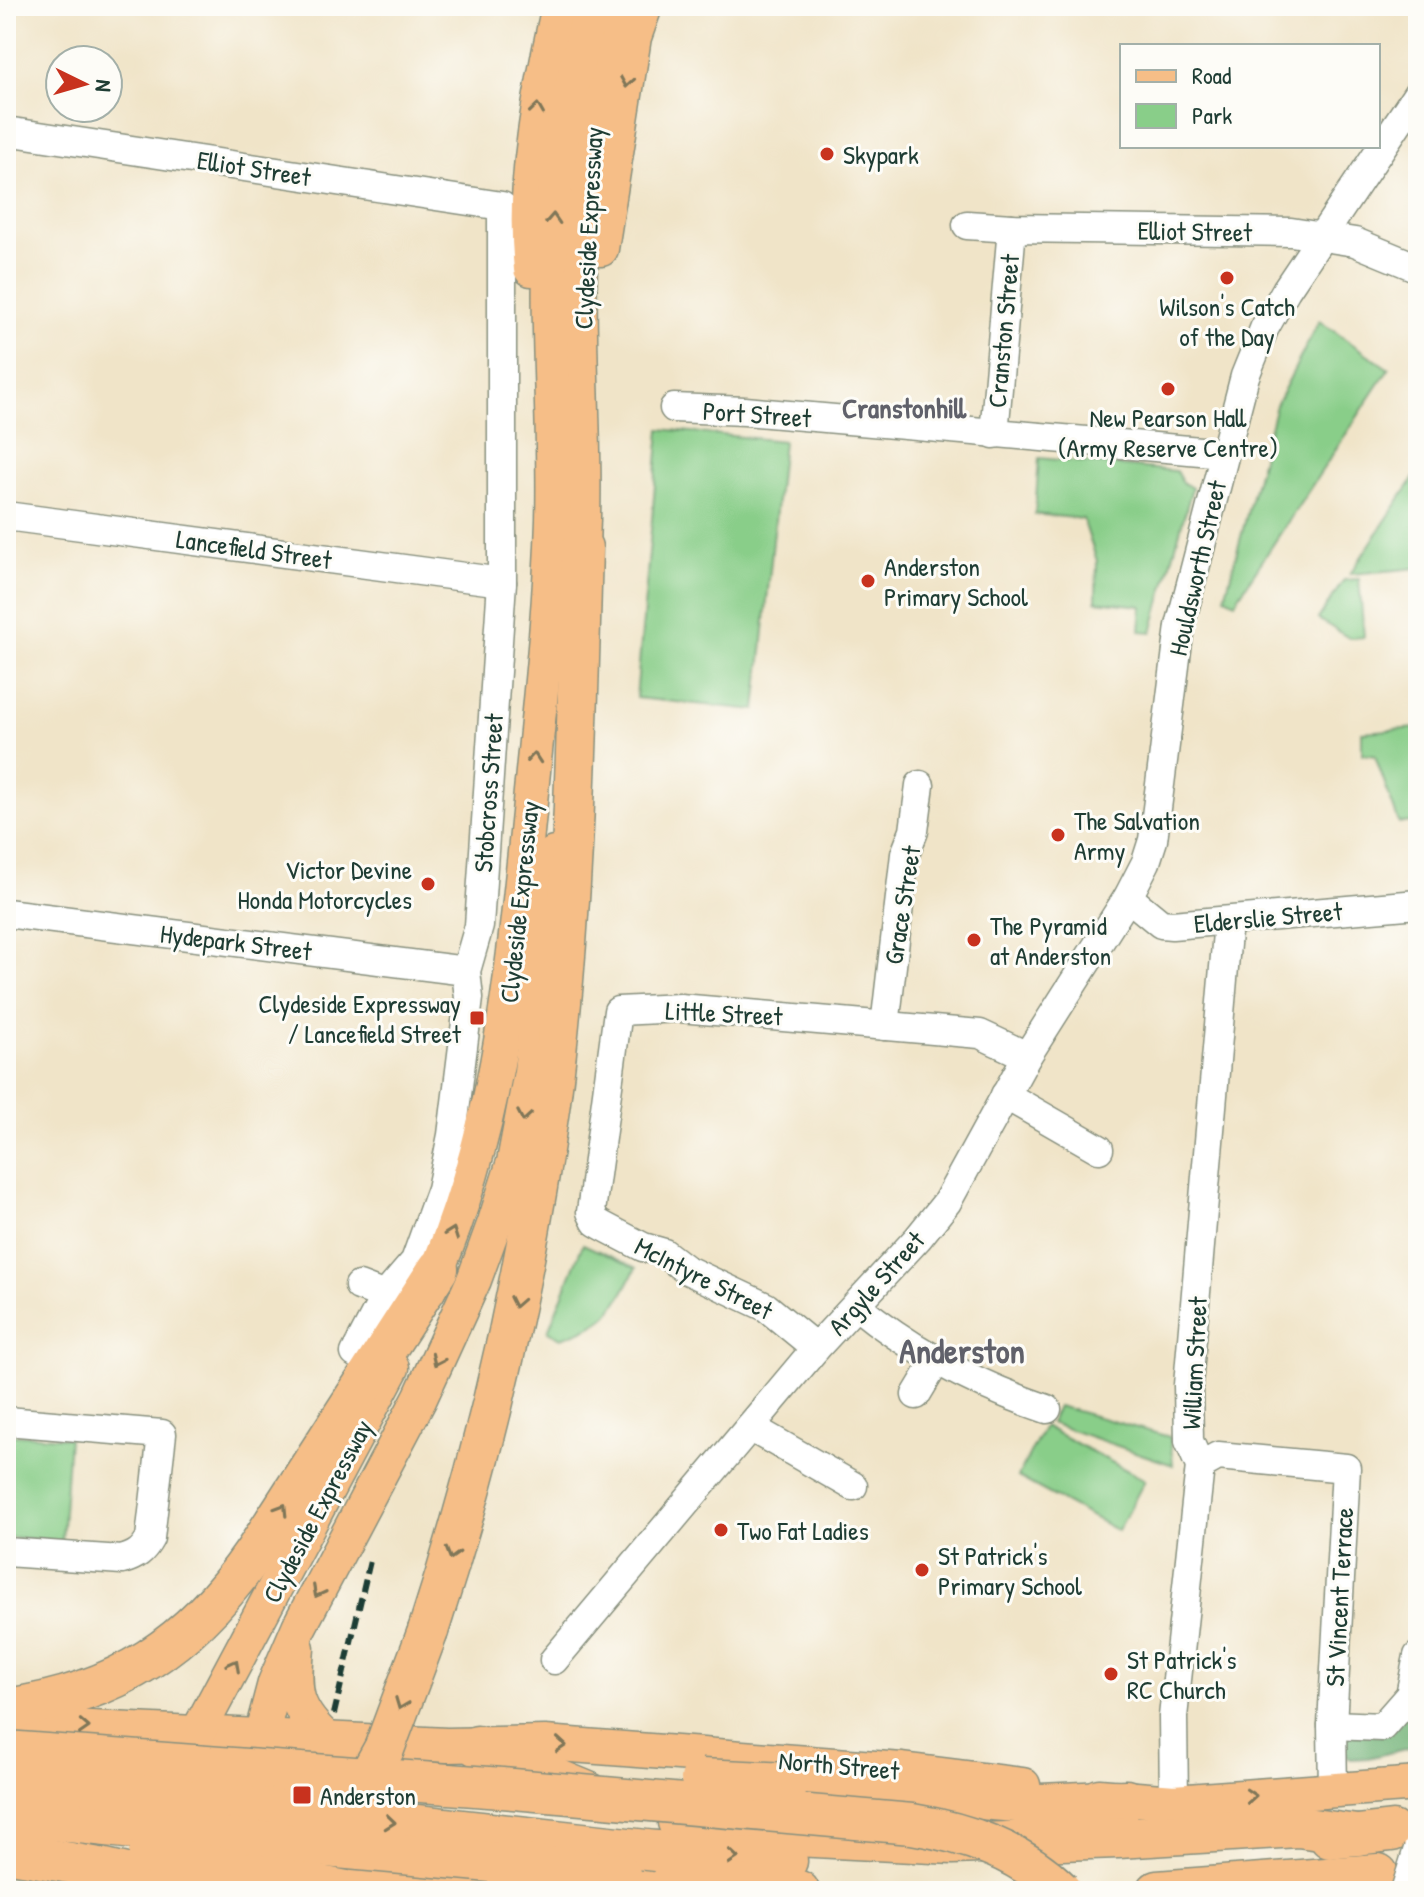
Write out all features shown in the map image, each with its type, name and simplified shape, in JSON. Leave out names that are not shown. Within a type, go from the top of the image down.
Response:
[{"type":"highway","points":[[221,1886],[299,1863],[321,1842],[356,1799],[384,1749],[423,1645],[472,1484],[512,1321],[540,1167],[555,1059],[575,814],[582,548]]},
{"type":"highway","points":[[6,1709],[61,1699],[137,1668],[181,1636],[230,1588],[438,1269]]},
{"type":"highway","points":[[477,1746],[648,1818],[795,1836],[953,1844],[1298,1827],[1389,1838]]},
{"type":"highway","points":[[6,1751],[353,1776],[890,1822],[934,1828],[985,1843],[1021,1860],[1061,1891]]},
{"type":"highway","points":[[6,1765],[890,1822]]},
{"type":"highway","points":[[353,1776],[526,1770],[788,1783],[1041,1804],[1126,1800]]},
{"type":"highway","points":[[6,1780],[646,1863],[799,1891]]},
{"type":"highway","points":[[6,1815],[171,1833],[646,1863],[929,1867],[1389,1838]]},
{"type":"highway","points":[[6,1834],[104,1845],[346,1891]]},
{"type":"highway","points":[[6,1851],[221,1886],[535,1891]]},
{"type":"highway","points":[[1157,1891],[1392,1882]]},
{"type":"main road","points":[[553,521],[528,216],[530,168],[540,89],[559,6]]},
{"type":"main road","name":"Clydeside Expressway","points":[[197,1734],[363,1426],[438,1269],[480,1145],[501,1055],[511,993],[547,622],[553,521],[553,207],[565,123],[591,6]]},
{"type":"main road","name":"Clydeside Expressway","points":[[246,1737],[275,1683],[299,1627],[402,1433],[474,1280],[514,1162],[531,1072],[582,548],[584,481],[580,264],[584,197],[597,90],[618,6]]},
{"type":"main road","points":[[584,481],[601,250],[634,37],[645,6]]},
{"type":"main road","points":[[299,1627],[296,1693],[301,1710],[329,1741]]},
{"type":"main road","name":"North Street","points":[[6,1724],[329,1741],[477,1746],[503,1742],[545,1743],[902,1770],[1126,1800],[1174,1802],[1418,1784]]},
{"type":"main road","points":[[153,1878],[197,1734]]},
{"type":"main road","points":[[6,1851],[153,1878],[221,1886],[246,1737]]},
{"type":"street","name":"Houldsworth Street","points":[[1128,897],[1146,862],[1153,840],[1175,652],[1223,453],[1254,350],[1286,290],[1418,93]]},
{"type":"street","name":"Elliot Street","points":[[6,131],[502,206]]},
{"type":"street","name":"Stobcross Street","points":[[355,1353],[385,1296],[415,1261],[441,1189],[452,1135],[469,998],[466,971],[479,926],[502,582],[502,206]]},
{"type":"street","name":"Elliot Street","points":[[967,225],[1323,235],[1355,242],[1418,268]]},
{"type":"street","name":"Cranston Street","points":[[994,434],[1012,228]]},
{"type":"street","name":"Port Street","points":[[674,408],[745,411],[1223,453]]},
{"type":"street","name":"Lancefield Street","points":[[6,516],[502,582]]},
{"type":"street","name":"Grace Street","points":[[885,1026],[905,854],[914,831],[920,785]]},
{"type":"street","name":"Elderslie Street","points":[[1128,897],[1161,924],[1172,925],[1418,904]]},
{"type":"street","name":"Argyle Street","points":[[554,1660],[568,1627],[750,1427],[947,1202],[1027,1056],[1128,897]]},
{"type":"street","name":"Hydepark Street","points":[[6,913],[466,971]]},
{"type":"street","name":"William Street","points":[[1174,1802],[1173,1717],[1200,1466],[1189,1441],[1188,1385],[1228,921]]},
{"type":"street","name":"Little Street","points":[[591,1212],[618,1011],[680,1008],[980,1034],[1027,1056]]},
{"type":"street","points":[[1005,1095],[1099,1149]]},
{"type":"street","name":"McIntyre Street","points":[[591,1212],[596,1222],[603,1226],[643,1247],[664,1253],[685,1269],[766,1307],[816,1348]]},
{"type":"street","points":[[359,1286],[385,1296]]},
{"type":"street","points":[[857,1306],[881,1326],[937,1360],[1010,1397],[1047,1409]]},
{"type":"street","points":[[916,1395],[937,1360]]},
{"type":"street","points":[[6,1421],[162,1434],[150,1538],[133,1557],[122,1560],[6,1552]]},
{"type":"street","points":[[750,1427],[853,1486]]},
{"type":"street","name":"St Vincent Terrace","points":[[1200,1466],[1218,1456],[1346,1468],[1332,1725],[1333,1790]]},
{"type":"street","name":"St Vincent Terrace","points":[[1332,1725],[1382,1727],[1410,1695],[1418,1656]]},
{"type":"street","points":[[1389,1838],[1392,1882]]},
{"type":"green space","points":[[1319,321],[1389,369],[1235,602],[1225,597],[1276,405]]},
{"type":"green space","points":[[660,429],[783,441],[756,710],[636,698]]},
{"type":"green space","points":[[1039,458],[1176,471],[1182,482],[1192,488],[1152,632],[1140,631],[1142,606],[1096,601],[1097,561],[1083,519],[1035,514]]},
{"type":"green space","points":[[1418,472],[1418,568],[1350,574]]},
{"type":"green space","points":[[1359,579],[1364,637],[1349,638],[1318,619],[1344,580]]},
{"type":"green space","points":[[1418,728],[1418,822],[1399,823],[1375,756],[1362,754],[1362,732]]},
{"type":"green space","points":[[583,1244],[636,1268],[608,1314],[590,1326],[561,1338],[548,1331]]},
{"type":"green space","points":[[1058,1406],[1170,1437],[1173,1465],[1050,1423]]},
{"type":"green space","points":[[1044,1426],[1145,1480],[1118,1531],[1018,1477]]},
{"type":"green space","points":[[6,1434],[69,1438],[62,1541],[6,1537]]},
{"type":"green space","points":[[1418,1688],[1418,1746],[1368,1758],[1350,1759],[1343,1752],[1347,1731]]},
{"type":"railway","points":[[334,1714],[370,1561]]},
{"type":"place","name":"Skypark","points":[[827,154]]},
{"type":"place","name":"Wilson's Catch of the Day","points":[[1227,278]]},
{"type":"place","name":"New Pearson Hall (Army Reserve Centre)","points":[[1168,389]]},
{"type":"place","name":"Anderston Primary School","points":[[868,581]]},
{"type":"place","name":"The Salvation Army","points":[[1058,835]]},
{"type":"place","name":"Victor Devine Honda Motorcycles","points":[[428,884]]},
{"type":"place","name":"The Pyramid at Anderston","points":[[974,940]]},
{"type":"place","name":"Clydeside Expressway / Lancefield Street","points":[[477,1018]]},
{"type":"place","name":"Two Fat Ladies","points":[[721,1530]]},
{"type":"place","name":"St Patrick's Primary School","points":[[922,1570]]},
{"type":"place","name":"St Patrick's RC Church","points":[[1111,1674]]},
{"type":"place","name":"Anderston","points":[[302,1795]]},
{"type":"district","name":"Cranstonhill","points":[[904,408]]},
{"type":"district","name":"Anderston","points":[[962,1351]]}]
